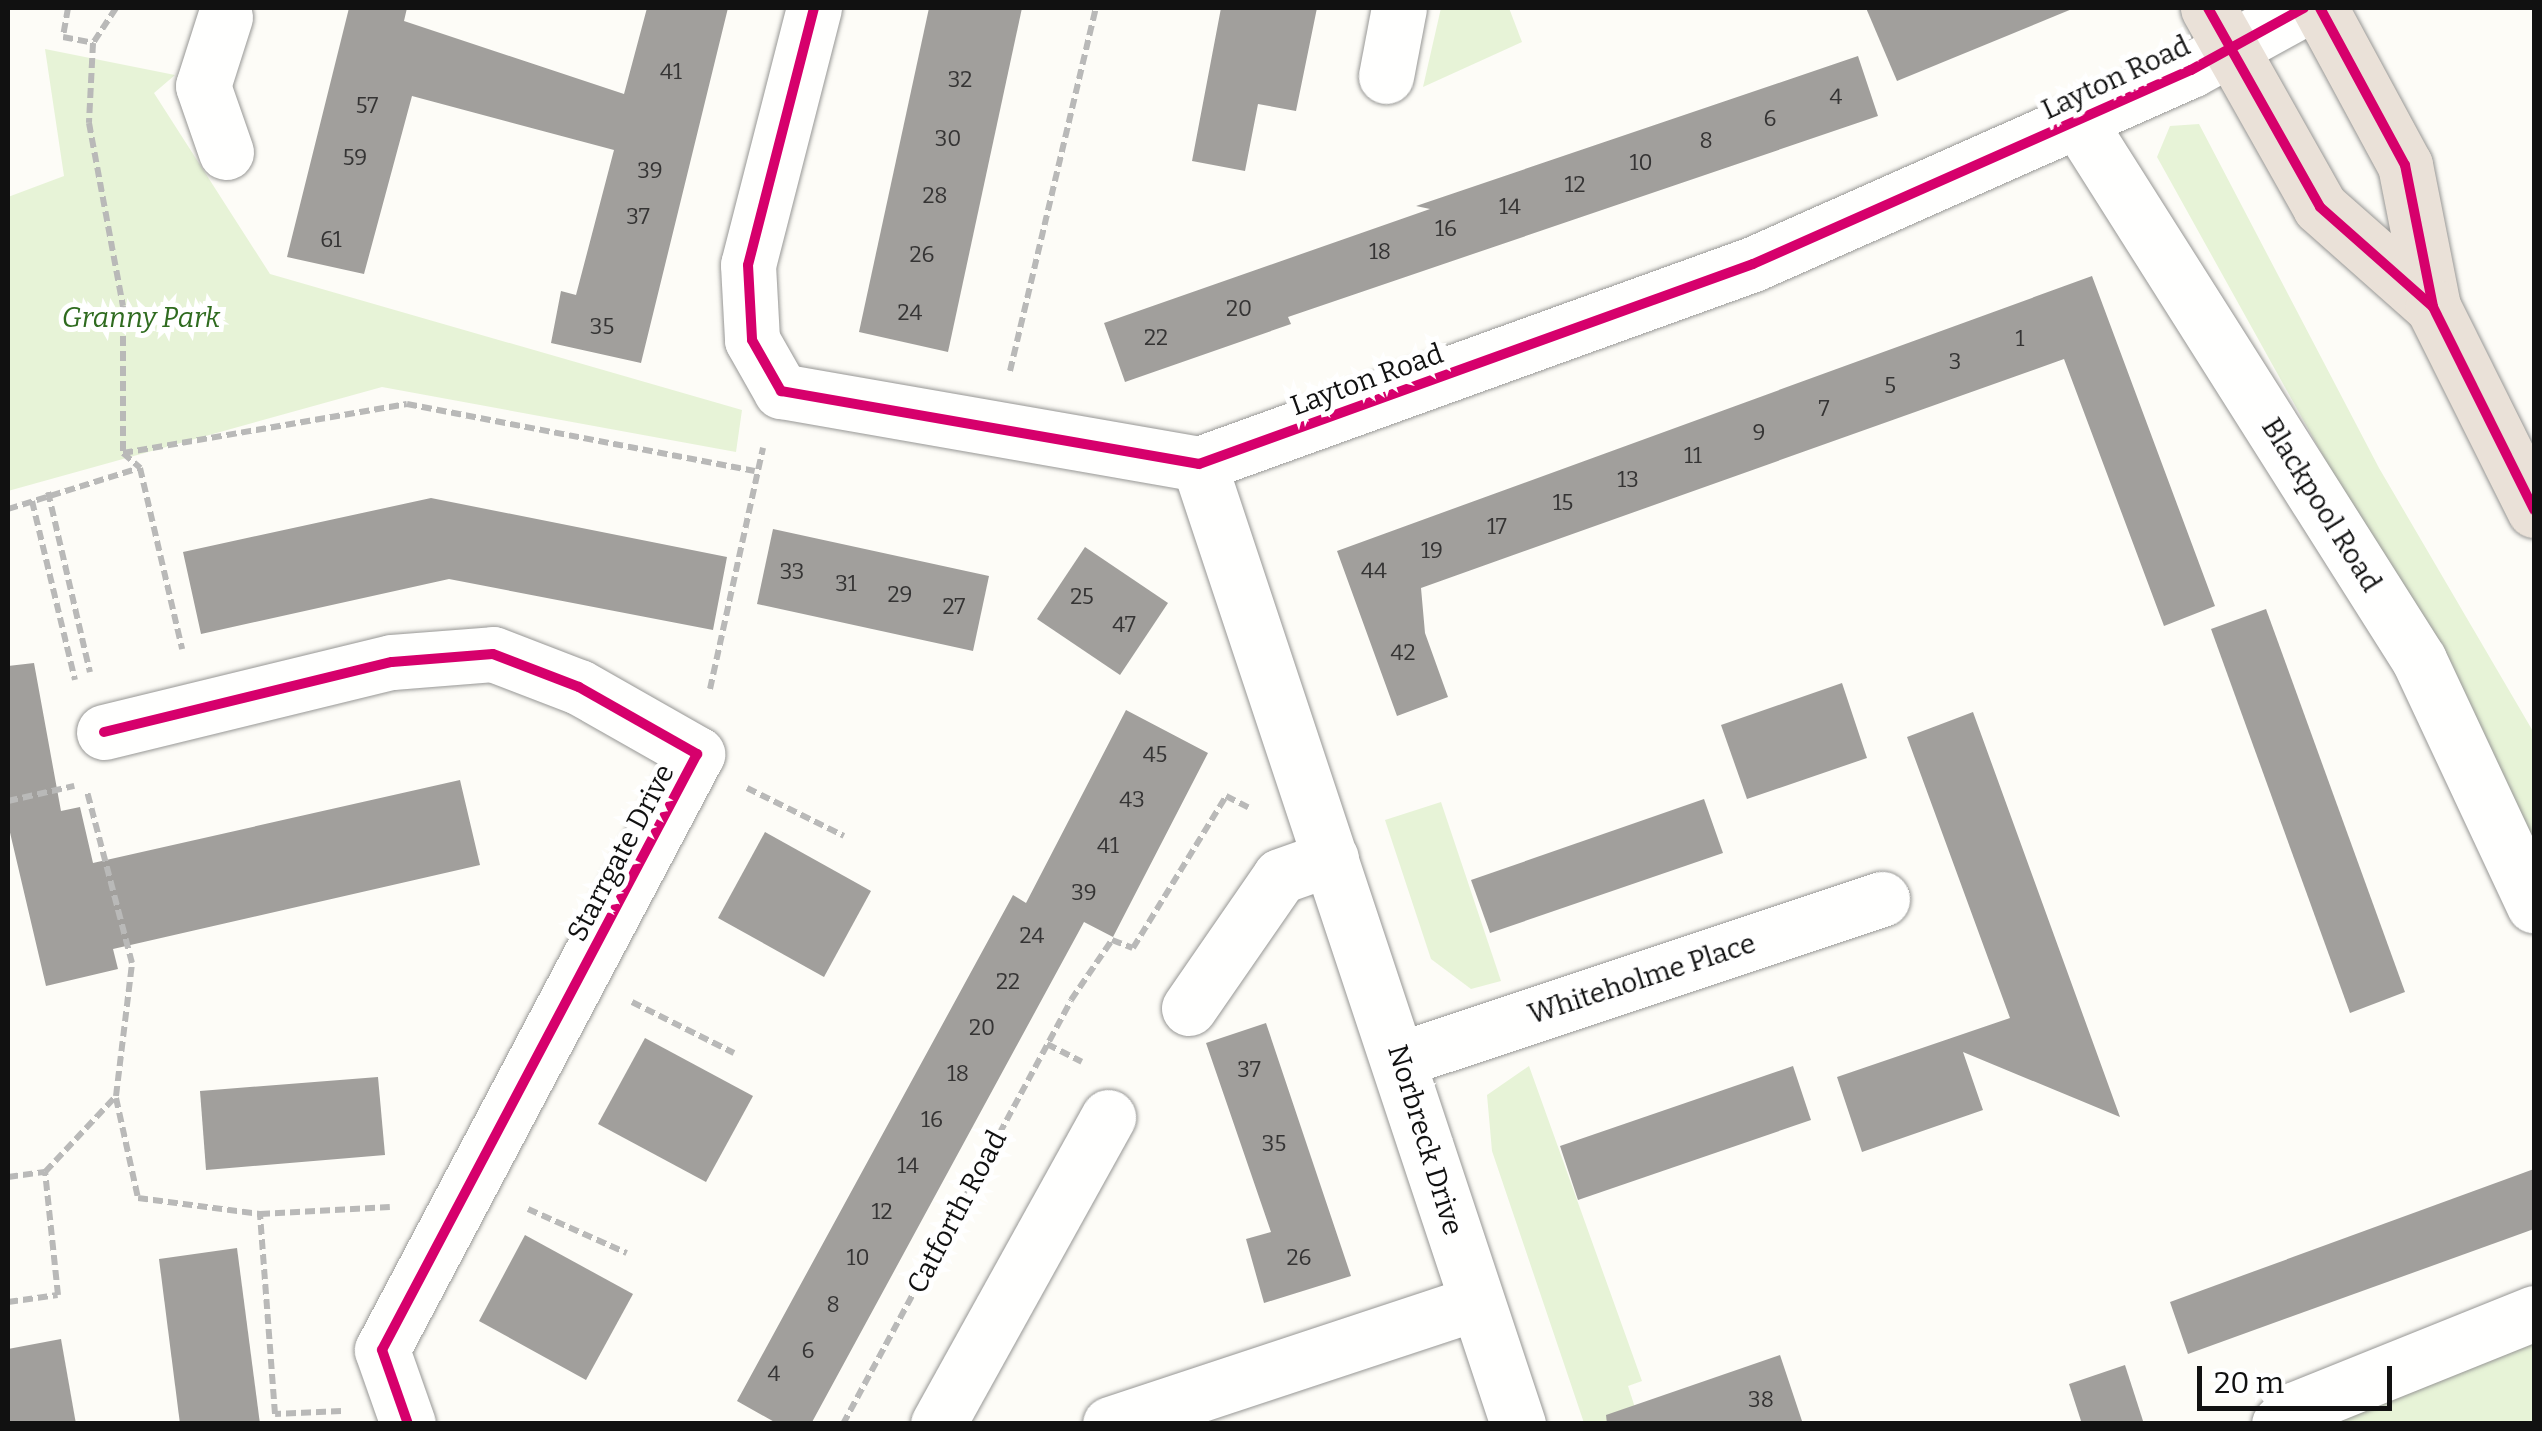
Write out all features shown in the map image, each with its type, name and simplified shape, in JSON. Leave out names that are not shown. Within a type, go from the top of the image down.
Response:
[{"type":"highway","points":[[2320,8],[2406,164],[2433,307],[2534,510]]},
{"type":"highway","points":[[2220,27],[2320,207],[2433,307]]},
{"type":"street","points":[[782,392],[752,340],[748,265],[814,8]]},
{"type":"street","points":[[1386,76],[1399,8]]},
{"type":"street","name":"Layton Road","points":[[782,392],[996,432],[1199,464],[1753,264],[2078,120],[2220,27],[2304,8]]},
{"type":"street","points":[[211,11],[203,86],[226,152]]},
{"type":"street","name":"Blackpool Road","points":[[2078,120],[2419,660],[2534,905]]},
{"type":"street","name":"Norbreck Drive","points":[[1199,464],[1401,1059],[1476,1303],[1518,1424]]},
{"type":"street","name":"Starrgate Drive","points":[[90,713],[196,708],[392,662],[492,654],[579,687],[696,758],[382,1350],[405,1415]]},
{"type":"street","points":[[1189,1008],[1280,876],[1331,858]]},
{"type":"street","name":"Whiteholme Place","points":[[1401,1059],[1882,899]]},
{"type":"street","points":[[938,1424],[1108,1117]]},
{"type":"street","points":[[1110,1424],[1476,1303]]},
{"type":"street","points":[[2279,1424],[2293,1410],[2534,1313]]},
{"type":"path","points":[[68,8],[62,37],[93,43]]},
{"type":"path","points":[[116,8],[93,43],[89,124],[123,306],[123,453],[140,468],[196,708]]},
{"type":"path","points":[[996,432],[1096,8]]},
{"type":"path","points":[[782,392],[755,471],[696,758],[844,836]]},
{"type":"path","points":[[123,453],[406,404],[755,471]]},
{"type":"path","points":[[8,509],[48,492],[140,468]]},
{"type":"path","points":[[48,492],[90,713]]},
{"type":"path","points":[[32,501],[90,713]]},
{"type":"path","points":[[85,784],[132,963],[116,1096],[138,1198],[260,1214],[466,1193],[627,1253]]},
{"type":"path","points":[[581,976],[734,1052]]},
{"type":"path","points":[[8,1177],[45,1172],[116,1096]]},
{"type":"path","points":[[8,1302],[58,1295],[45,1172]]},
{"type":"path","points":[[260,1214],[275,1414],[405,1415]]},
{"type":"green space","points":[[1441,8],[1509,8],[1522,42],[1423,87]]},
{"type":"green space","name":"Granny Park","points":[[45,49],[175,75],[154,93],[270,274],[742,410],[736,452],[382,387],[8,491],[8,197],[64,176]]},
{"type":"green space","points":[[2199,124],[2379,468],[2534,733],[2534,865],[2451,686],[2157,157],[2170,126]]},
{"type":"green space","points":[[1441,802],[1501,981],[1471,989],[1431,959],[1385,820]]},
{"type":"green space","points":[[1529,1066],[1642,1381],[1628,1386],[1640,1423],[1584,1423],[1492,1151],[1487,1095]]},
{"type":"green space","points":[[2534,1341],[2534,1423],[2324,1423]]},
{"type":"building","points":[[349,8],[407,8],[404,21],[624,94],[647,8],[728,8],[641,363],[551,343],[561,291],[576,295],[614,150],[412,96],[364,274],[287,257]]},
{"type":"building","points":[[929,8],[1022,8],[948,352],[859,332]]},
{"type":"building","points":[[1221,8],[1317,8],[1296,111],[1258,104],[1245,171],[1192,161]]},
{"type":"building","points":[[1866,8],[2072,8],[2072,9],[1897,81]]},
{"type":"building","points":[[1858,56],[1878,116],[1288,317],[1291,324],[1125,382],[1104,323],[1430,209],[1416,206]]},
{"type":"building","points":[[2092,276],[2215,606],[2164,626],[2064,359],[1421,588],[1425,633],[1448,697],[1397,716],[1337,551]]},
{"type":"building","points":[[431,498],[727,557],[713,630],[449,579],[201,634],[183,552]]},
{"type":"building","points":[[773,529],[989,576],[973,651],[757,604]]},
{"type":"building","points":[[1085,547],[1168,603],[1120,675],[1037,619]]},
{"type":"building","points":[[2266,609],[2405,992],[2350,1013],[2211,629]]},
{"type":"building","points":[[34,663],[61,811],[80,807],[93,863],[460,780],[480,865],[113,949],[118,969],[46,986],[8,824],[8,666]]},
{"type":"building","points":[[1842,683],[1867,758],[1747,799],[1721,725]]},
{"type":"building","points":[[1126,710],[1208,753],[1113,937],[1084,922],[811,1424],[778,1424],[737,1401],[1013,895],[1026,903]]},
{"type":"building","points":[[1973,712],[2120,1117],[1963,1052],[1983,1110],[1862,1152],[1837,1077],[2010,1018],[1907,737]]},
{"type":"building","points":[[1704,799],[1723,853],[1490,933],[1471,880]]},
{"type":"building","points":[[765,832],[871,891],[824,977],[718,918]]},
{"type":"building","points":[[1266,1023],[1351,1276],[1264,1303],[1246,1239],[1271,1232],[1206,1043]]},
{"type":"building","points":[[645,1038],[753,1096],[706,1182],[598,1124]]},
{"type":"building","points":[[1793,1066],[1811,1120],[1578,1200],[1560,1146]]},
{"type":"building","points":[[378,1077],[385,1155],[206,1170],[200,1091]]},
{"type":"building","points":[[2534,1169],[2534,1229],[2188,1354],[2170,1302]]},
{"type":"building","points":[[525,1235],[633,1294],[586,1380],[479,1321]]},
{"type":"building","points":[[237,1248],[260,1424],[180,1424],[159,1259]]},
{"type":"building","points":[[61,1339],[76,1424],[8,1424],[8,1349]]},
{"type":"building","points":[[1780,1355],[1803,1424],[1607,1424],[1606,1415]]},
{"type":"building","points":[[2125,1365],[2144,1424],[2082,1424],[2069,1384]]},
{"type":"cycle path","points":[[814,8],[748,265],[752,340],[781,391],[1199,464],[1753,264],[2191,70],[2304,8]]},
{"type":"cycle path","points":[[2208,8],[2320,207],[2433,307]]},
{"type":"cycle path","points":[[2320,8],[2405,165],[2433,307],[2534,510]]},
{"type":"cycle path","points":[[104,732],[392,662],[493,654],[579,687],[697,754],[382,1350],[408,1424]]}]
